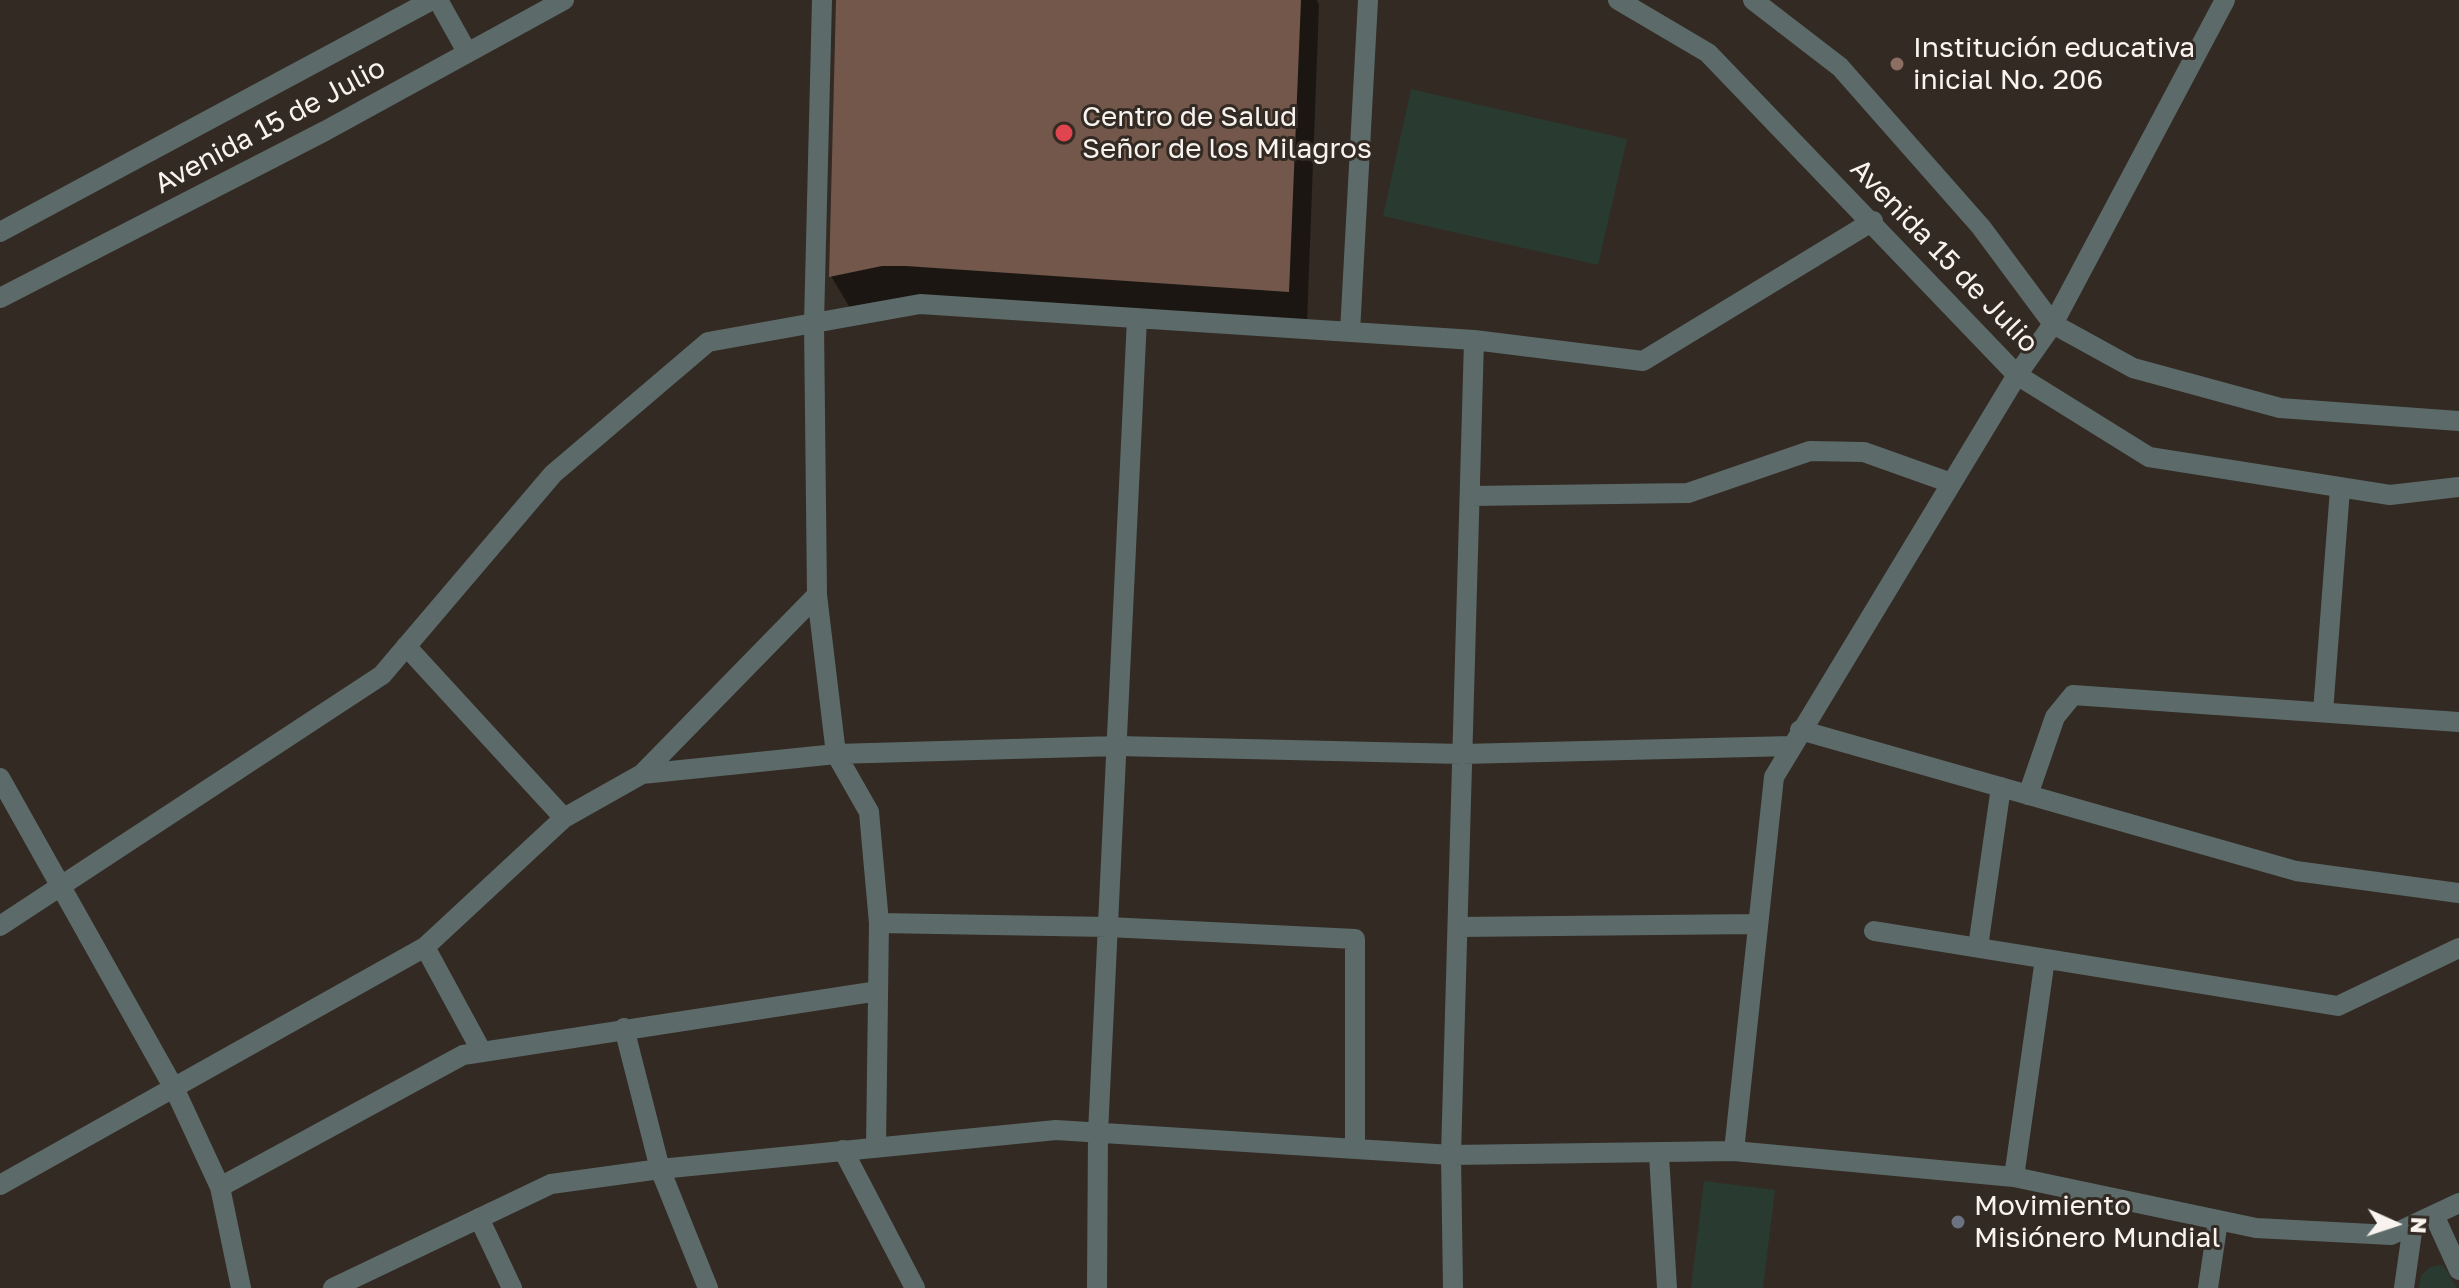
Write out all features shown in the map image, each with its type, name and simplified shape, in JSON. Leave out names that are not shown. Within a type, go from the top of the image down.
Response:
[{"type":"street","points":[[435,0],[467,52]]},
{"type":"street","name":"Avenida 15 de Julio","points":[[0,232],[435,0]]},
{"type":"street","name":"Avenida 15 de Julio","points":[[0,298],[325,131],[564,0]]},
{"type":"street","points":[[822,0],[814,323],[817,595],[836,754],[869,812],[879,923],[876,1147]]},
{"type":"street","points":[[1350,332],[1368,0]]},
{"type":"street","name":"Avenida 15 de Julio","points":[[1618,0],[1708,53],[1873,221],[2017,375],[2149,457],[2390,495],[2459,487]]},
{"type":"street","name":"Avenida 15 de Julio","points":[[1753,0],[1840,67],[1981,227],[2053,324],[2133,368],[2280,408],[2459,421]]},
{"type":"street","points":[[1734,1151],[1774,777],[2017,375],[2053,324],[2225,0]]},
{"type":"street","points":[[0,926],[382,675],[553,474],[708,342],[920,304],[1474,340],[1643,361],[1873,221]]},
{"type":"street","points":[[1097,1288],[1098,1133],[1137,318]]},
{"type":"street","points":[[1453,1288],[1451,1155],[1474,340]]},
{"type":"street","points":[[1470,496],[1688,493],[1810,451],[1864,452],[1951,483]]},
{"type":"street","points":[[2323,712],[2340,489]]},
{"type":"street","points":[[0,1185],[175,1090],[425,947],[564,818],[642,774],[817,595]]},
{"type":"street","points":[[406,646],[564,818]]},
{"type":"street","points":[[2028,795],[2055,717],[2073,695],[2459,722]]},
{"type":"street","points":[[642,774],[836,754],[1117,746],[1462,754],[1796,738],[2001,787],[2296,871],[2459,893]]},
{"type":"street","points":[[0,778],[175,1090],[220,1187],[241,1288]]},
{"type":"street","points":[[1978,947],[2001,787]]},
{"type":"street","points":[[879,923],[1108,927],[1355,939],[1355,1149]]},
{"type":"street","points":[[1458,927],[1758,924]]},
{"type":"street","points":[[1874,931],[2338,1006],[2459,948]]},
{"type":"street","points":[[425,947],[482,1052]]},
{"type":"street","points":[[2014,1177],[2045,959]]},
{"type":"street","points":[[220,1187],[463,1055],[878,991]]},
{"type":"street","points":[[624,1028],[660,1169],[708,1288]]},
{"type":"street","points":[[333,1288],[551,1184],[660,1169],[1056,1130],[1451,1155],[1659,1155],[1734,1151],[2014,1177],[2256,1228],[2391,1235],[2459,1203]]},
{"type":"street","points":[[843,1150],[915,1288]]},
{"type":"street","points":[[1659,1155],[1667,1288]]},
{"type":"street","points":[[2434,1215],[2459,1270]]},
{"type":"street","points":[[479,1218],[512,1288]]},
{"type":"street","points":[[2208,1288],[2218,1221]]},
{"type":"street","points":[[2404,1288],[2413,1225]]},
{"type":"green space","points":[[1411,89],[1627,139],[1598,265],[1383,216]]},
{"type":"green space","points":[[1704,1181],[1775,1190],[1763,1288],[1691,1288]]},
{"type":"green space","points":[[2443,1265],[2457,1288],[2419,1288],[2421,1276],[2430,1267]]},
{"type":"building","name":"Centro de Salud Señor de los Milagros","points":[[836,0],[1301,0],[1289,292],[906,266],[882,266],[829,277]]},
{"type":"place","name":"Institución educativa inicial No. 206","points":[[1897,64]]},
{"type":"place","name":"Centro de Salud Señor de los Milagros","points":[[1064,133]]},
{"type":"place","name":"Movimiento Misiónero Mundial","points":[[1958,1222]]}]
